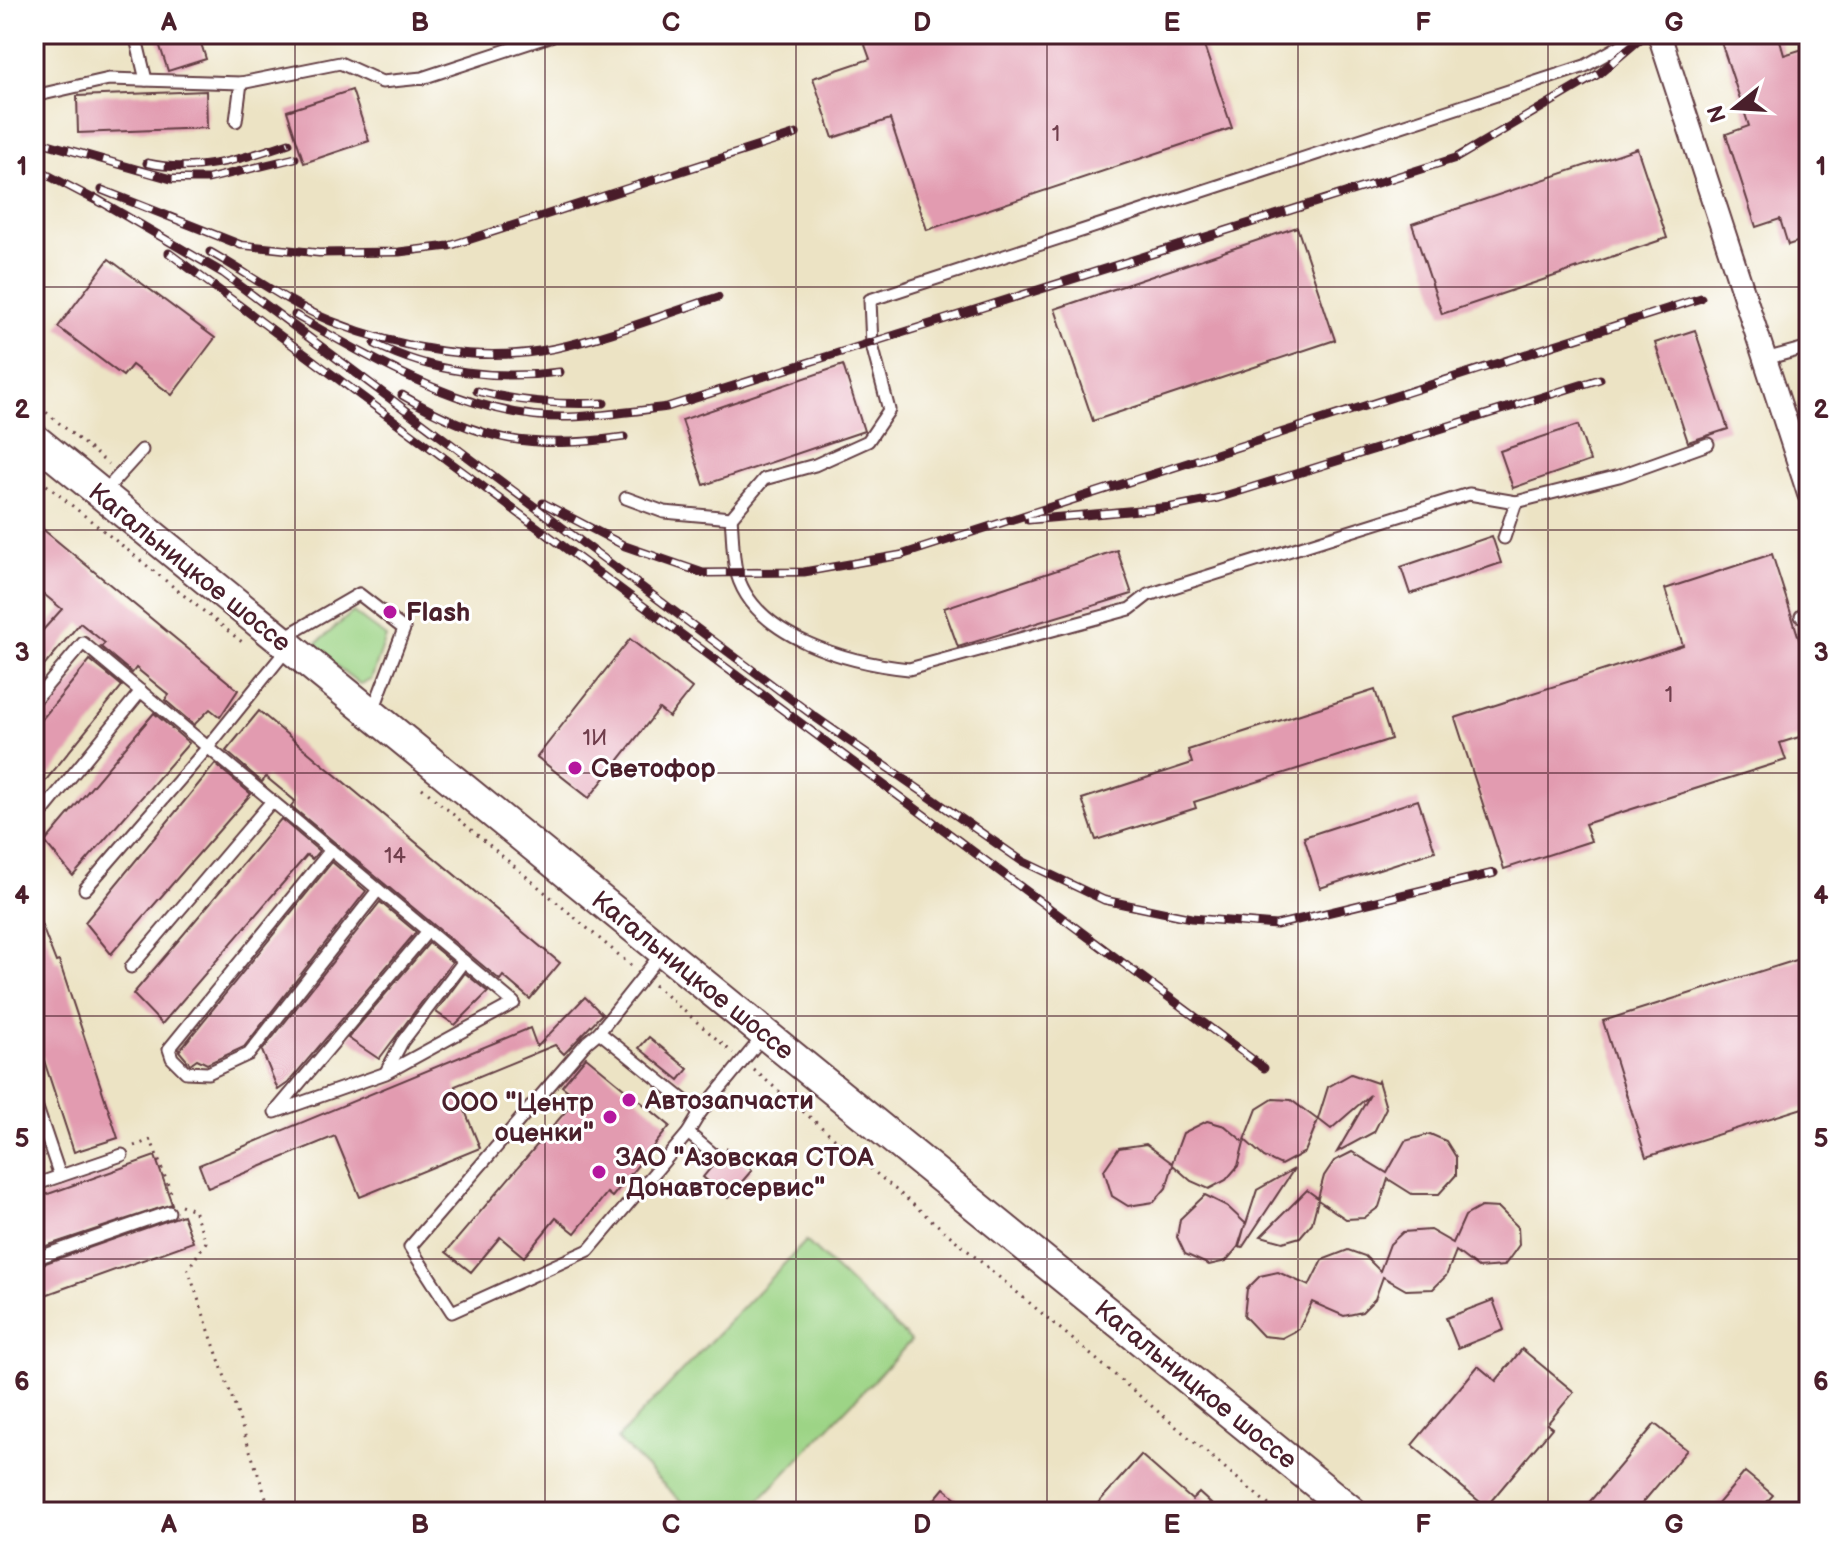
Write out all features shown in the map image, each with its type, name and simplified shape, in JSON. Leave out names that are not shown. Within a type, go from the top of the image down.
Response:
[{"type":"main road","name":"Кагальницкое шоссе","points":[[34,439],[111,484],[280,651],[371,713],[1352,1512]]},
{"type":"street","points":[[1659,34],[1809,494]]},
{"type":"lane","points":[[135,34],[146,80]]},
{"type":"lane","points":[[34,96],[109,79],[241,83],[340,63],[382,82],[422,78],[556,34]]},
{"type":"lane","points":[[1641,34],[1585,66],[870,300],[872,345],[889,410],[868,441],[815,465],[764,479],[731,518],[737,575],[767,617],[800,642],[882,666],[909,669],[1130,609],[1148,595],[1469,494],[1516,502],[1619,476],[1708,444]]},
{"type":"lane","points":[[236,121],[241,83]]},
{"type":"lane","points":[[1765,359],[1809,347]]},
{"type":"lane","points":[[111,484],[142,450]]},
{"type":"lane","points":[[626,498],[664,512],[731,518]]},
{"type":"lane","points":[[1504,538],[1516,502]]},
{"type":"lane","points":[[85,889],[208,747],[280,651],[359,594],[404,629],[371,713]]},
{"type":"lane","points":[[34,701],[83,643],[378,890],[428,931],[514,1003],[386,1073],[275,1112],[428,931]]},
{"type":"lane","points":[[43,811],[141,691]]},
{"type":"lane","points":[[131,967],[272,801]]},
{"type":"lane","points":[[331,850],[169,1049],[172,1058],[186,1072],[208,1073],[249,1054],[378,890]]},
{"type":"lane","points":[[664,951],[599,1032],[579,1051],[410,1247],[452,1312],[589,1250],[688,1133],[700,1113],[766,1034]]},
{"type":"lane","points":[[386,1073],[402,1042],[464,961]]},
{"type":"lane","points":[[599,1032],[700,1113]]},
{"type":"lane","points":[[34,1099],[60,1176]]},
{"type":"lane","points":[[688,1133],[719,1159]]},
{"type":"lane","points":[[34,1185],[122,1155]]},
{"type":"lane","points":[[34,1259],[169,1212]]},
{"type":"path","points":[[34,402],[111,484]]},
{"type":"path","points":[[34,475],[280,651]]},
{"type":"path","points":[[417,784],[1277,1512]]},
{"type":"path","points":[[122,1155],[129,1148],[151,1140],[175,1202],[194,1210],[206,1242],[188,1269],[271,1512]]},
{"type":"green space","points":[[353,612],[386,637],[371,680],[360,684],[317,651],[317,643]]},
{"type":"green space","points":[[806,1241],[911,1341],[748,1512],[692,1512],[617,1439]]},
{"type":"building","points":[[156,34],[198,34],[206,59],[168,71]]},
{"type":"building","points":[[861,34],[1200,34],[1232,128],[927,230],[890,119],[833,138],[813,78],[870,59]]},
{"type":"building","points":[[1736,34],[1778,34],[1784,55],[1809,47],[1809,238],[1788,245],[1780,219],[1756,227],[1726,134],[1749,126],[1720,39]]},
{"type":"building","points":[[352,90],[369,141],[304,163],[287,111]]},
{"type":"building","points":[[206,91],[207,128],[78,133],[77,96]]},
{"type":"building","points":[[1637,148],[1667,238],[1442,314],[1412,224]]},
{"type":"building","points":[[1297,227],[1335,340],[1093,421],[1055,309]]},
{"type":"building","points":[[109,259],[215,338],[172,395],[132,365],[123,376],[58,327]]},
{"type":"building","points":[[1695,330],[1728,429],[1688,442],[1655,343]]},
{"type":"building","points":[[843,365],[864,431],[704,485],[682,420]]},
{"type":"building","points":[[1578,425],[1590,461],[1513,488],[1500,451]]},
{"type":"building","points":[[34,522],[238,690],[220,717],[210,709],[194,725],[165,700],[169,695],[136,668],[132,673],[101,647],[105,643],[80,623],[34,678],[34,622],[43,630],[62,609],[34,586]]},
{"type":"building","points":[[1492,536],[1501,563],[1410,594],[1401,567]]},
{"type":"building","points":[[1117,550],[1132,594],[958,647],[944,608]]},
{"type":"building","points":[[1772,554],[1809,670],[1809,734],[1780,743],[1786,760],[1585,824],[1591,841],[1504,869],[1455,718],[1683,645],[1665,589]]},
{"type":"building","points":[[630,639],[692,688],[669,717],[659,709],[589,798],[537,757]]},
{"type":"building","points":[[90,660],[122,686],[34,795],[34,729]]},
{"type":"building","points":[[1375,690],[1391,739],[1194,802],[1196,808],[1096,840],[1082,799],[1192,763],[1188,750]]},
{"type":"building","points":[[259,711],[560,963],[530,999],[503,976],[500,980],[291,806],[295,801],[266,777],[262,782],[226,751]]},
{"type":"building","points":[[154,713],[189,743],[73,876],[45,842]]},
{"type":"building","points":[[215,764],[251,794],[111,954],[85,922]]},
{"type":"building","points":[[1418,800],[1435,851],[1320,888],[1304,837]]},
{"type":"building","points":[[281,819],[319,851],[312,859],[307,855],[162,1024],[133,994]]},
{"type":"building","points":[[332,862],[366,891],[244,1047],[207,1064],[197,1059],[190,1064],[179,1051]]},
{"type":"building","points":[[380,902],[416,932],[288,1083],[278,1090],[262,1051]]},
{"type":"building","points":[[34,906],[56,962],[59,961],[118,1138],[74,1152],[34,1030]]},
{"type":"building","points":[[429,943],[452,962],[379,1059],[348,1038]]},
{"type":"building","points":[[1809,956],[1809,1106],[1646,1157],[1603,1021]]},
{"type":"building","points":[[465,973],[488,992],[455,1025],[436,1012]]},
{"type":"building","points":[[585,997],[602,1014],[564,1054],[555,1045],[455,1086],[480,1148],[360,1197],[335,1136],[208,1188],[199,1165],[530,1028],[537,1047]]},
{"type":"building","points":[[649,1037],[688,1069],[679,1080],[639,1048]]},
{"type":"building","points":[[586,1057],[670,1126],[612,1197],[607,1193],[575,1233],[556,1218],[524,1257],[500,1237],[471,1272],[446,1252],[577,1098],[562,1086]]},
{"type":"building","points":[[1351,1074],[1378,1081],[1386,1108],[1374,1132],[1337,1152],[1370,1095],[1331,1129],[1318,1119],[1328,1087]]},
{"type":"building","points":[[1273,1099],[1291,1100],[1318,1120],[1305,1152],[1281,1165],[1264,1157],[1245,1140],[1257,1109]]},
{"type":"building","points":[[1207,1121],[1225,1126],[1244,1142],[1238,1166],[1226,1180],[1209,1189],[1191,1181],[1173,1165],[1166,1188],[1154,1202],[1128,1206],[1112,1196],[1104,1170],[1119,1148],[1146,1144],[1172,1163],[1183,1133]]},
{"type":"building","points":[[1430,1134],[1446,1141],[1456,1157],[1456,1175],[1439,1194],[1412,1194],[1388,1179],[1379,1207],[1364,1218],[1346,1219],[1318,1200],[1312,1223],[1300,1237],[1283,1242],[1261,1236],[1307,1190],[1318,1198],[1324,1176],[1334,1161],[1352,1152],[1387,1173],[1405,1141]]},
{"type":"building","points":[[727,1149],[752,1170],[728,1198],[703,1177],[713,1165],[725,1165]]},
{"type":"building","points":[[155,1156],[172,1204],[34,1250],[34,1199]]},
{"type":"building","points":[[1294,1169],[1242,1248],[1239,1247],[1245,1225],[1238,1247],[1226,1261],[1209,1265],[1185,1254],[1177,1237],[1180,1219],[1205,1195],[1227,1206],[1246,1224],[1257,1190]]},
{"type":"building","points":[[1481,1207],[1499,1208],[1518,1227],[1519,1245],[1504,1266],[1478,1268],[1456,1251],[1446,1276],[1433,1289],[1406,1290],[1383,1277],[1375,1299],[1362,1312],[1344,1316],[1312,1302],[1299,1329],[1282,1338],[1263,1336],[1244,1316],[1247,1289],[1260,1276],[1278,1272],[1309,1286],[1322,1260],[1348,1250],[1365,1256],[1380,1271],[1390,1244],[1403,1232],[1430,1230],[1453,1243],[1465,1216]]},
{"type":"building","points":[[183,1215],[193,1242],[34,1299],[34,1267]]},
{"type":"building","points":[[1493,1300],[1504,1330],[1458,1348],[1446,1318]]},
{"type":"building","points":[[1522,1349],[1574,1392],[1547,1424],[1552,1428],[1486,1507],[1412,1445],[1478,1366],[1496,1381]]},
{"type":"building","points":[[1655,1424],[1687,1450],[1635,1512],[1581,1512]]},
{"type":"building","points":[[1141,1455],[1192,1500],[1199,1493],[1220,1512],[1090,1512]]},
{"type":"building","points":[[1745,1472],[1773,1495],[1758,1512],[1711,1512]]},
{"type":"building","points":[[944,1488],[972,1512],[924,1512]]},
{"type":"railway","points":[[295,315],[358,351],[426,384],[497,409],[569,417],[667,407],[1456,158],[1600,73],[1646,34]]},
{"type":"railway","points":[[102,190],[241,245],[319,253],[399,252],[449,246],[796,134]]},
{"type":"railway","points":[[34,140],[171,179],[208,179],[295,158]]},
{"type":"railway","points":[[147,163],[201,166],[289,143]]},
{"type":"railway","points":[[34,168],[101,203]]},
{"type":"railway","points":[[95,198],[223,273],[815,717],[1022,861],[1104,900],[1191,918],[1276,925],[1494,873]]},
{"type":"railway","points":[[210,252],[331,321],[413,346],[471,354],[528,353],[556,348],[718,297]]},
{"type":"railway","points":[[169,253],[1264,1068]]},
{"type":"railway","points":[[543,503],[625,546],[703,573],[804,572],[901,555],[1701,298]]},
{"type":"railway","points":[[375,344],[419,362],[466,372],[513,375],[560,372]]},
{"type":"railway","points":[[1028,520],[1172,507],[1218,498],[1600,379]]},
{"type":"railway","points":[[477,391],[540,402],[604,403]]},
{"type":"railway","points":[[402,395],[458,423],[508,438],[562,443],[624,437]]},
{"type":"place","name":"Flash","points":[[390,612]]},
{"type":"place","name":"Светофор","points":[[575,768]]},
{"type":"place","name":"Автозапчасти","points":[[629,1100]]},
{"type":"place","name":"ООО \"Центр оценки\"","points":[[610,1117]]},
{"type":"place","name":"ЗАО \"Азовская СТОА \"Донавтосервис\"","points":[[599,1172]]}]
